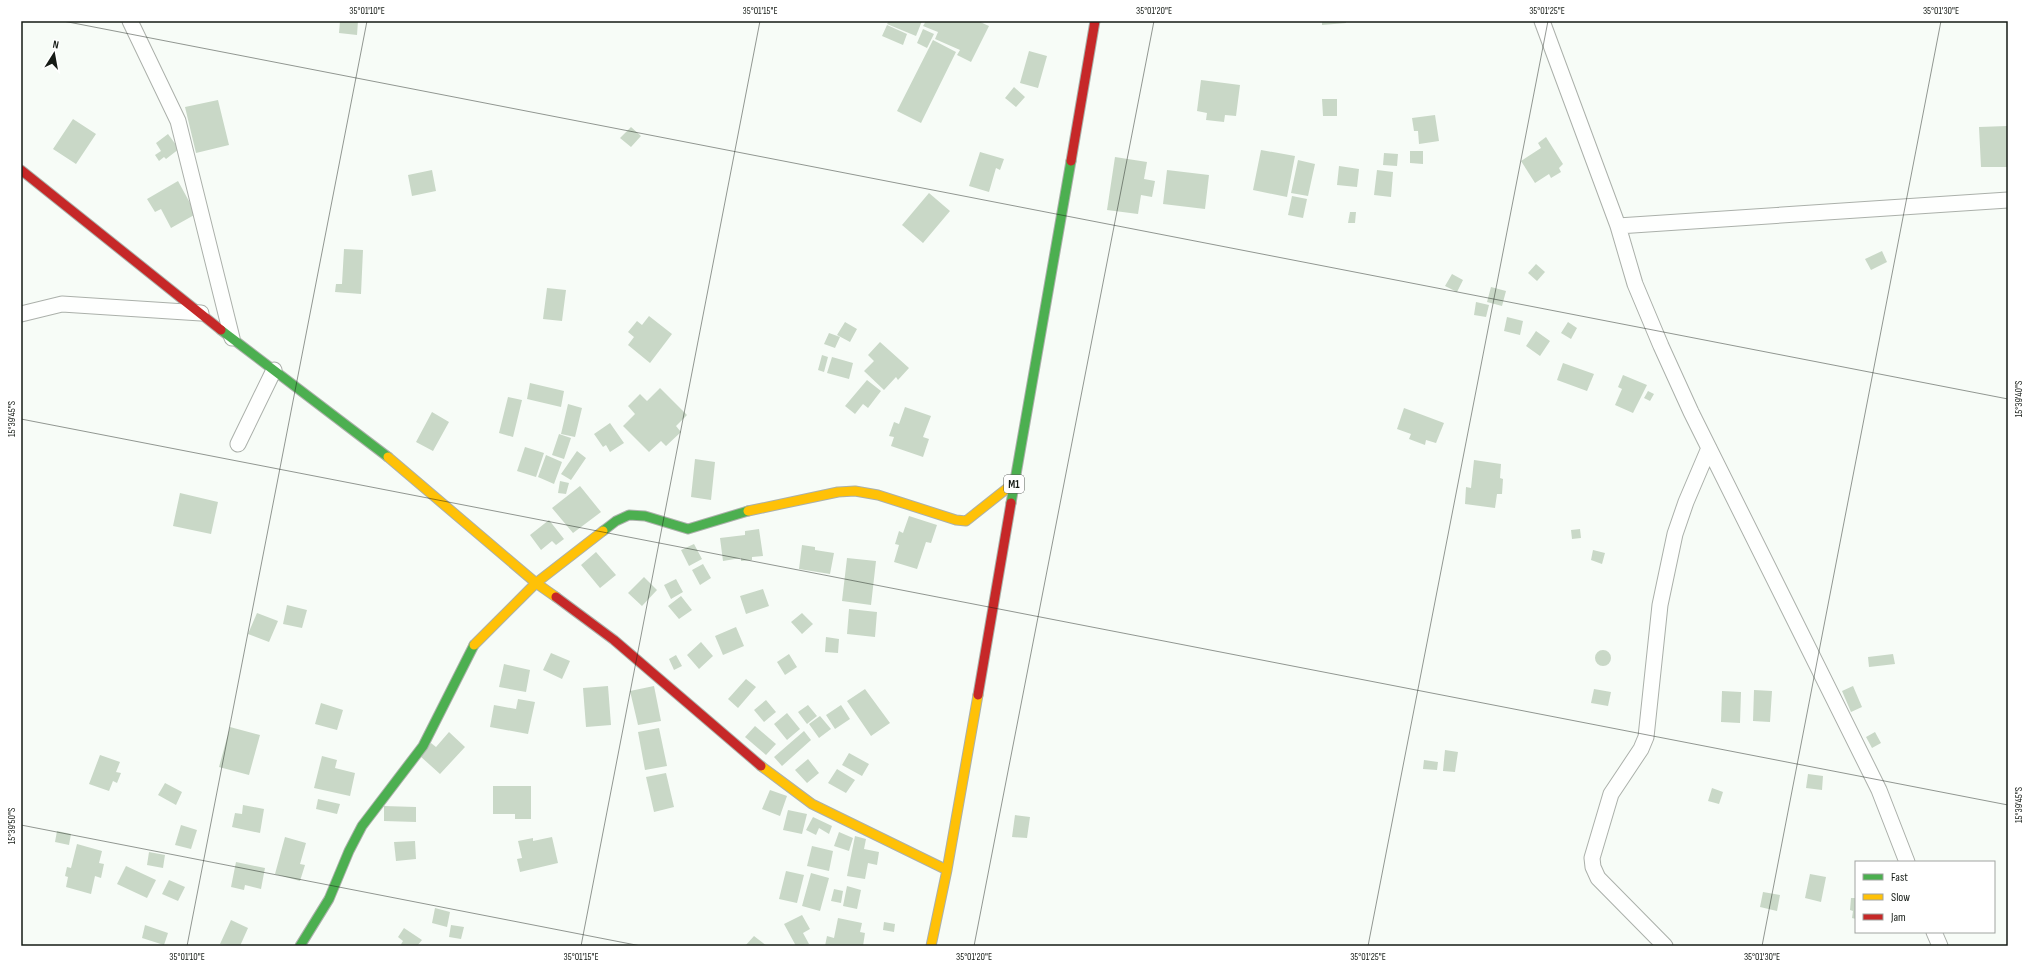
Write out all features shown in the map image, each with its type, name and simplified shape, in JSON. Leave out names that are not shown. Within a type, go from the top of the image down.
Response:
[{"type":"main road","name":"M1","points":[[931,946],[947,870],[1095,21]]},
{"type":"main road","points":[[21,170],[232,338],[314,398],[376,447],[536,583],[614,640],[747,756],[812,804],[947,870]]},
{"type":"main road","points":[[300,946],[329,898],[349,851],[362,826],[423,746],[474,645],[536,583],[616,521],[629,515],[645,516],[688,529],[761,507],[838,492],[855,491],[878,495],[956,520],[966,521],[1015,482]]},
{"type":"street","points":[[130,21],[178,121],[232,338]]},
{"type":"street","points":[[1542,21],[1618,226],[1635,284],[1661,346],[1709,448],[1879,790],[1907,861]]},
{"type":"street","points":[[1618,226],[2008,200]]},
{"type":"street","points":[[21,314],[62,304],[202,313]]},
{"type":"street","points":[[238,444],[274,370]]},
{"type":"street","points":[[1665,946],[1598,878],[1593,868],[1592,858],[1611,794],[1641,749],[1646,737],[1660,605],[1675,534],[1686,502],[1709,448]]},
{"type":"street","points":[[1934,933],[1940,946]]},
{"type":"building","points":[[340,21],[358,21],[357,35],[339,33]]},
{"type":"building","points":[[889,21],[922,21],[916,36],[887,24]]},
{"type":"building","points":[[926,21],[978,21],[989,26],[971,62],[957,55],[960,50],[935,39],[938,32],[923,26]]},
{"type":"building","points":[[1322,21],[1346,21],[1346,23],[1322,25]]},
{"type":"building","points":[[887,25],[907,34],[903,45],[882,36]]},
{"type":"building","points":[[923,29],[934,34],[927,48],[917,43]]},
{"type":"building","points":[[933,40],[956,52],[921,123],[897,111]]},
{"type":"building","points":[[1029,51],[1047,56],[1038,88],[1020,83]]},
{"type":"building","points":[[1201,80],[1240,85],[1236,116],[1225,115],[1224,122],[1206,120],[1207,113],[1197,111]]},
{"type":"building","points":[[1014,87],[1025,97],[1016,107],[1005,98]]},
{"type":"building","points":[[1322,99],[1337,99],[1337,116],[1323,116]]},
{"type":"building","points":[[218,100],[229,145],[196,153],[185,107]]},
{"type":"building","points":[[1435,115],[1439,141],[1419,144],[1418,131],[1414,131],[1412,118]]},
{"type":"building","points":[[73,119],[96,134],[76,164],[53,149]]},
{"type":"building","points":[[2007,126],[2008,167],[1981,167],[1979,127]]},
{"type":"building","points":[[631,127],[641,136],[631,147],[620,138]]},
{"type":"building","points":[[168,134],[179,149],[166,159],[164,157],[159,161],[155,155],[161,151],[156,143]]},
{"type":"building","points":[[1546,137],[1563,164],[1559,168],[1561,172],[1551,178],[1549,174],[1535,183],[1521,161],[1541,148],[1538,143]]},
{"type":"building","points":[[1261,150],[1295,156],[1287,197],[1253,190]]},
{"type":"building","points":[[1410,151],[1423,151],[1423,164],[1410,163]]},
{"type":"building","points":[[980,152],[1004,159],[1000,170],[996,168],[989,192],[969,186]]},
{"type":"building","points":[[1384,153],[1398,154],[1397,166],[1383,165]]},
{"type":"building","points":[[1115,157],[1147,162],[1144,179],[1155,181],[1152,197],[1141,195],[1138,214],[1107,210]]},
{"type":"building","points":[[1298,160],[1315,164],[1308,196],[1291,193]]},
{"type":"building","points":[[1339,166],[1359,169],[1357,187],[1337,185]]},
{"type":"building","points":[[432,170],[436,191],[412,196],[408,175]]},
{"type":"building","points":[[1167,170],[1209,175],[1205,209],[1163,204]]},
{"type":"building","points":[[1377,170],[1393,172],[1391,197],[1374,195]]},
{"type":"building","points":[[178,181],[196,214],[171,228],[161,209],[155,212],[147,199]]},
{"type":"building","points":[[929,193],[950,211],[923,243],[902,225]]},
{"type":"building","points":[[1292,196],[1307,199],[1303,218],[1288,215]]},
{"type":"building","points":[[1350,212],[1356,212],[1355,223],[1348,223]]},
{"type":"building","points":[[344,249],[363,250],[361,294],[335,292],[336,284],[342,284]]},
{"type":"building","points":[[1882,251],[1887,262],[1871,270],[1865,259]]},
{"type":"building","points":[[1536,264],[1545,272],[1537,281],[1528,273]]},
{"type":"building","points":[[1452,274],[1463,280],[1457,292],[1445,286]]},
{"type":"building","points":[[1491,287],[1506,291],[1502,306],[1487,302]]},
{"type":"building","points":[[547,288],[566,290],[562,321],[543,319]]},
{"type":"building","points":[[1476,302],[1489,305],[1486,317],[1474,315]]},
{"type":"building","points":[[649,316],[672,334],[650,363],[628,345],[634,337],[628,332],[637,321],[642,325]]},
{"type":"building","points":[[1507,317],[1523,321],[1520,335],[1504,331]]},
{"type":"building","points":[[845,322],[857,329],[850,342],[837,335]]},
{"type":"building","points":[[1568,322],[1577,328],[1571,339],[1561,333]]},
{"type":"building","points":[[1536,331],[1550,341],[1540,356],[1526,346]]},
{"type":"building","points":[[829,333],[840,337],[835,348],[824,344]]},
{"type":"building","points":[[880,342],[909,368],[898,380],[896,377],[884,390],[864,371],[874,361],[868,355]]},
{"type":"building","points":[[822,355],[828,357],[824,372],[818,370]]},
{"type":"building","points":[[832,357],[853,363],[849,379],[827,373]]},
{"type":"building","points":[[1563,363],[1594,374],[1587,391],[1557,380]]},
{"type":"building","points":[[1623,375],[1647,385],[1633,413],[1615,405],[1622,389],[1618,387]]},
{"type":"building","points":[[867,380],[881,391],[868,408],[863,404],[855,414],[845,406]]},
{"type":"building","points":[[530,383],[564,391],[561,407],[527,399]]},
{"type":"building","points":[[660,388],[687,415],[676,426],[681,432],[666,446],[661,441],[649,452],[623,426],[635,414],[628,406],[640,394],[647,401]]},
{"type":"building","points":[[1648,391],[1654,394],[1650,401],[1644,398]]},
{"type":"building","points":[[508,397],[522,400],[513,437],[499,433]]},
{"type":"building","points":[[568,404],[582,408],[575,437],[561,434]]},
{"type":"building","points":[[905,407],[931,416],[923,437],[929,439],[923,457],[891,446],[894,437],[889,436],[894,422],[899,424]]},
{"type":"building","points":[[1404,408],[1444,423],[1436,443],[1426,440],[1425,445],[1409,439],[1411,434],[1397,429]]},
{"type":"building","points":[[432,412],[449,422],[433,451],[416,442]]},
{"type":"building","points":[[610,423],[624,443],[610,452],[606,445],[603,447],[594,434]]},
{"type":"building","points":[[559,434],[571,438],[564,459],[552,455]]},
{"type":"building","points":[[525,447],[544,453],[536,477],[517,471]]},
{"type":"building","points":[[577,451],[586,458],[571,480],[561,474]]},
{"type":"building","points":[[546,455],[562,462],[554,484],[538,477]]},
{"type":"building","points":[[695,459],[715,462],[711,500],[691,497]]},
{"type":"building","points":[[1474,460],[1501,464],[1500,478],[1503,479],[1502,494],[1497,494],[1495,508],[1465,504],[1466,487],[1471,488]]},
{"type":"building","points":[[560,481],[569,483],[566,494],[558,493]]},
{"type":"building","points":[[580,486],[601,512],[573,533],[552,508]]},
{"type":"building","points":[[180,493],[218,502],[211,534],[173,526]]},
{"type":"building","points":[[909,516],[937,525],[931,543],[926,542],[917,569],[894,562],[899,545],[895,544],[899,531],[903,533]]},
{"type":"building","points":[[549,520],[564,539],[556,545],[552,541],[541,550],[530,535]]},
{"type":"building","points":[[759,529],[763,556],[752,557],[752,560],[741,561],[741,558],[723,561],[720,538],[745,535],[745,531]]},
{"type":"building","points":[[1580,529],[1581,538],[1572,539],[1571,530]]},
{"type":"building","points":[[694,544],[702,559],[689,566],[681,550]]},
{"type":"building","points":[[802,545],[815,547],[815,550],[834,553],[830,574],[799,569]]},
{"type":"building","points":[[1593,550],[1605,553],[1602,564],[1591,560]]},
{"type":"building","points":[[596,552],[616,575],[600,588],[581,565]]},
{"type":"building","points":[[847,558],[876,561],[871,605],[842,601]]},
{"type":"building","points":[[703,564],[711,578],[700,585],[692,570]]},
{"type":"building","points":[[644,577],[657,590],[642,606],[628,593]]},
{"type":"building","points":[[676,579],[683,592],[671,599],[664,585]]},
{"type":"building","points":[[763,589],[769,606],[746,614],[740,596]]},
{"type":"building","points":[[681,596],[692,610],[679,619],[668,606]]},
{"type":"building","points":[[287,605],[307,610],[302,628],[283,624]]},
{"type":"building","points":[[849,609],[877,612],[875,637],[847,634]]},
{"type":"building","points":[[257,613],[278,621],[269,642],[248,634]]},
{"type":"building","points":[[802,613],[813,624],[802,634],[791,622]]},
{"type":"building","points":[[736,627],[744,646],[723,655],[715,636]]},
{"type":"building","points":[[826,637],[839,639],[838,653],[825,652]]},
{"type":"building","points":[[701,642],[713,656],[699,669],[687,655]]},
{"type":"building","points":[[1600,650],[1606,650],[1611,655],[1609,664],[1606,666],[1600,666],[1595,661],[1595,655]]},
{"type":"building","points":[[551,653],[570,661],[562,679],[543,670]]},
{"type":"building","points":[[789,654],[797,667],[785,675],[777,662]]},
{"type":"building","points":[[1893,654],[1895,664],[1869,667],[1868,657]]},
{"type":"building","points":[[676,655],[682,666],[674,670],[669,659]]},
{"type":"building","points":[[504,664],[530,670],[526,692],[499,687]]},
{"type":"building","points":[[746,679],[756,687],[738,708],[728,699]]},
{"type":"building","points":[[608,686],[611,725],[586,727],[583,688]]},
{"type":"building","points":[[654,686],[661,721],[638,725],[630,691]]},
{"type":"building","points":[[1853,686],[1862,707],[1851,712],[1842,691]]},
{"type":"building","points":[[865,689],[890,723],[871,736],[847,701]]},
{"type":"building","points":[[1594,689],[1611,692],[1608,706],[1591,703]]},
{"type":"building","points":[[1754,690],[1772,691],[1770,722],[1753,721]]},
{"type":"building","points":[[1722,691],[1741,692],[1740,723],[1721,722]]},
{"type":"building","points":[[518,699],[535,702],[528,734],[490,727],[494,705],[516,709]]},
{"type":"building","points":[[766,700],[776,712],[764,722],[754,710]]},
{"type":"building","points":[[321,703],[343,710],[337,730],[315,724]]},
{"type":"building","points":[[808,705],[817,716],[807,724],[798,712]]},
{"type":"building","points":[[841,705],[850,719],[835,729],[826,715]]},
{"type":"building","points":[[787,713],[800,729],[787,740],[774,724]]},
{"type":"building","points":[[820,716],[831,729],[819,738],[809,724]]},
{"type":"building","points":[[755,726],[776,744],[766,755],[745,737]]},
{"type":"building","points":[[230,727],[260,735],[249,775],[219,767]]},
{"type":"building","points":[[659,728],[667,766],[645,770],[638,732]]},
{"type":"building","points":[[804,731],[811,740],[782,766],[774,757]]},
{"type":"building","points":[[449,732],[465,747],[440,774],[420,756],[431,743],[436,747]]},
{"type":"building","points":[[1875,732],[1881,743],[1872,748],[1866,737]]},
{"type":"building","points":[[1445,750],[1458,752],[1455,772],[1443,771]]},
{"type":"building","points":[[849,753],[869,764],[862,776],[842,765]]},
{"type":"building","points":[[100,755],[120,762],[116,772],[121,773],[117,783],[113,781],[109,791],[89,784]]},
{"type":"building","points":[[322,756],[337,760],[335,768],[355,773],[350,796],[314,788]]},
{"type":"building","points":[[808,759],[819,773],[807,783],[795,770]]},
{"type":"building","points":[[1424,760],[1438,762],[1437,770],[1423,769]]},
{"type":"building","points":[[837,769],[855,780],[846,793],[828,783]]},
{"type":"building","points":[[666,773],[674,807],[654,812],[646,777]]},
{"type":"building","points":[[1808,774],[1823,776],[1822,790],[1806,788]]},
{"type":"building","points":[[165,783],[182,792],[176,805],[158,795]]},
{"type":"building","points":[[493,786],[531,786],[531,819],[515,819],[515,814],[493,814]]},
{"type":"building","points":[[1712,788],[1723,792],[1719,804],[1708,801]]},
{"type":"building","points":[[770,790],[787,796],[780,816],[762,809]]},
{"type":"building","points":[[318,799],[340,804],[337,814],[316,809]]},
{"type":"building","points":[[243,805],[264,809],[260,833],[232,827],[235,813],[242,814]]},
{"type":"building","points":[[384,806],[416,807],[416,822],[384,821]]},
{"type":"building","points":[[788,810],[807,814],[802,834],[783,830]]},
{"type":"building","points":[[1015,815],[1030,817],[1027,838],[1012,837]]},
{"type":"building","points":[[813,817],[832,826],[829,834],[819,828],[816,835],[806,830]]},
{"type":"building","points":[[181,825],[197,830],[191,849],[175,845]]},
{"type":"building","points":[[57,831],[71,834],[69,845],[55,842]]},
{"type":"building","points":[[839,832],[853,838],[849,851],[834,846]]},
{"type":"building","points":[[855,836],[866,839],[864,849],[879,852],[877,865],[868,863],[865,879],[847,876]]},
{"type":"building","points":[[285,837],[306,843],[300,864],[305,865],[300,881],[275,874]]},
{"type":"building","points":[[552,837],[558,863],[520,872],[517,859],[522,858],[518,841],[533,838],[533,841]]},
{"type":"building","points":[[415,841],[416,859],[396,861],[394,842]]},
{"type":"building","points":[[77,844],[102,851],[99,863],[104,864],[101,878],[95,876],[91,894],[66,887],[68,877],[65,876],[67,867],[71,868]]},
{"type":"building","points":[[812,846],[833,851],[829,871],[807,866]]},
{"type":"building","points":[[149,852],[165,855],[163,868],[147,865]]},
{"type":"building","points":[[236,862],[265,868],[261,889],[245,885],[244,890],[231,887]]},
{"type":"building","points":[[126,866],[156,880],[147,898],[117,884]]},
{"type":"building","points":[[786,871],[804,875],[797,903],[779,899]]},
{"type":"building","points":[[811,873],[829,878],[820,911],[802,906]]},
{"type":"building","points":[[1810,874],[1826,877],[1821,902],[1805,898]]},
{"type":"building","points":[[169,880],[185,887],[178,901],[162,894]]},
{"type":"building","points":[[847,886],[861,890],[857,909],[843,906]]},
{"type":"building","points":[[834,889],[843,891],[841,903],[831,901]]},
{"type":"building","points":[[1763,892],[1780,895],[1777,911],[1760,907]]},
{"type":"building","points":[[1851,898],[1855,898],[1855,919],[1852,918],[1853,911],[1850,910]]},
{"type":"building","points":[[435,908],[450,912],[447,927],[432,923]]},
{"type":"building","points":[[802,915],[810,929],[803,933],[809,944],[796,946],[784,924]]},
{"type":"building","points":[[838,918],[862,923],[860,932],[865,933],[863,946],[825,946],[827,936],[834,938]]},
{"type":"building","points":[[231,920],[248,928],[240,946],[220,944]]},
{"type":"building","points":[[884,922],[895,924],[894,932],[883,930]]},
{"type":"building","points":[[145,925],[168,933],[164,945],[142,938]]},
{"type":"building","points":[[451,925],[464,927],[461,939],[449,937]]},
{"type":"building","points":[[404,928],[422,940],[417,946],[400,946],[403,941],[398,937]]},
{"type":"building","points":[[754,936],[767,946],[745,946]]},
{"type":"traffic: fast","points":[[1011,503],[1071,161]]},
{"type":"traffic: fast","points":[[221,330],[388,457]]},
{"type":"traffic: fast","points":[[603,531],[616,521],[629,515],[645,516],[688,529],[748,511]]},
{"type":"traffic: fast","points":[[300,946],[329,899],[349,851],[362,826],[423,746],[474,645]]},
{"type":"traffic: slow","points":[[388,457],[536,583],[556,597]]},
{"type":"traffic: slow","points":[[748,511],[838,492],[855,491],[878,495],[956,520],[966,521],[1015,482]]},
{"type":"traffic: slow","points":[[474,645],[536,583],[603,531]]},
{"type":"traffic: slow","points":[[931,946],[947,870],[978,695]]},
{"type":"traffic: slow","points":[[761,766],[812,804],[947,870]]},
{"type":"traffic: jam","points":[[1071,161],[1095,21]]},
{"type":"traffic: jam","points":[[21,170],[221,330]]},
{"type":"traffic: jam","points":[[978,695],[1011,503]]},
{"type":"traffic: jam","points":[[556,597],[614,640],[761,766]]}]
